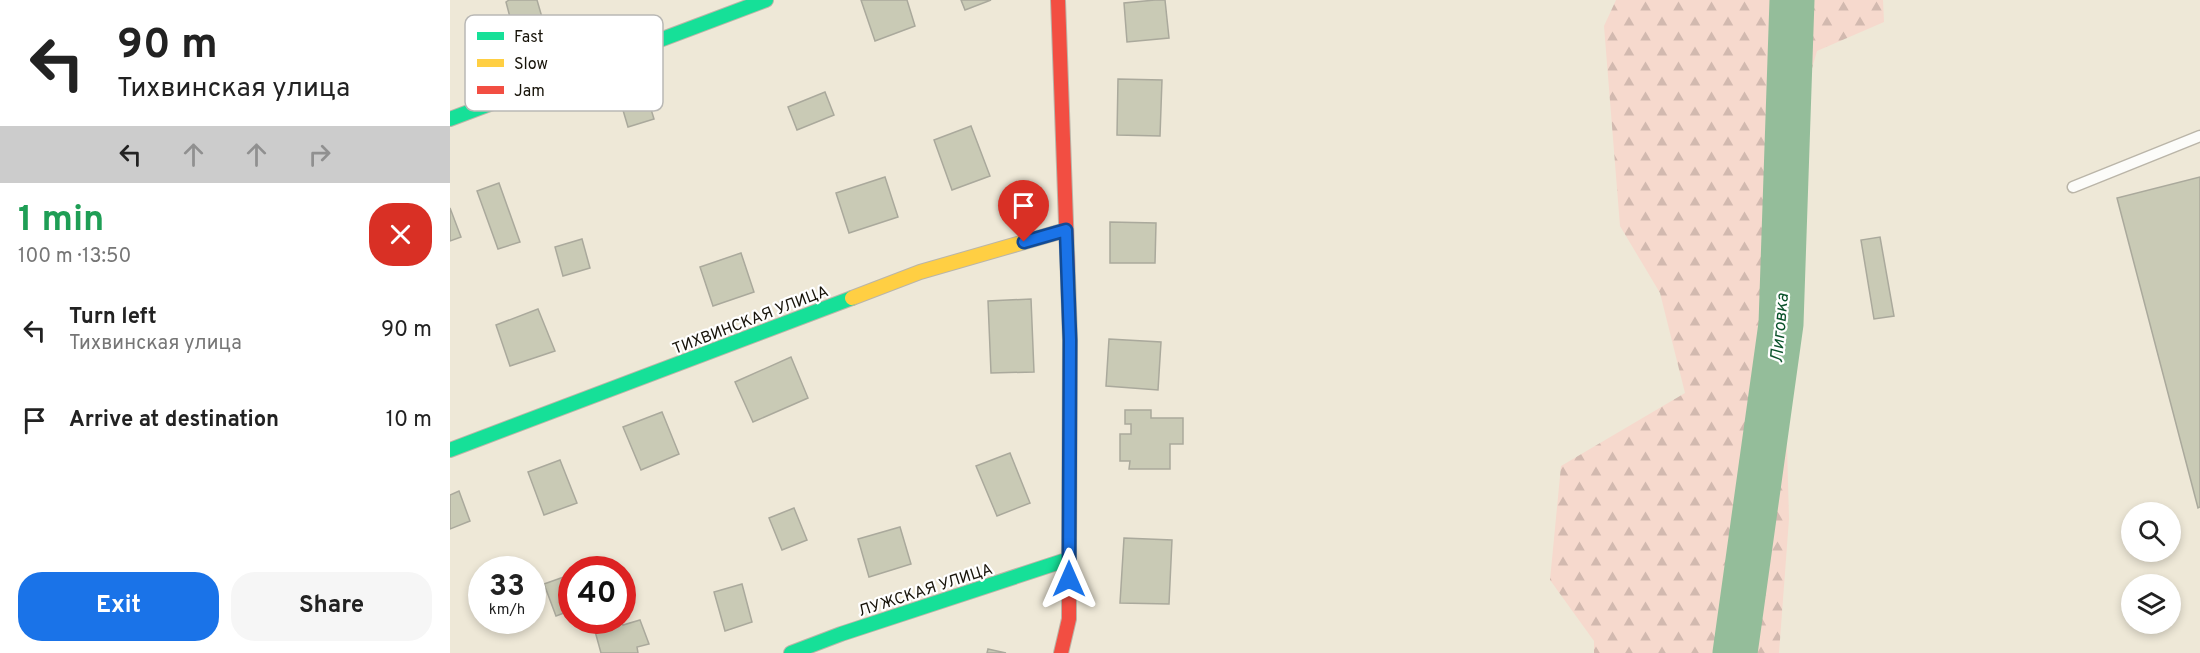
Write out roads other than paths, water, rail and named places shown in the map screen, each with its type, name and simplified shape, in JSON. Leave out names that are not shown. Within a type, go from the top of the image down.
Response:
[{"type":"street","points":[[663,39],[766,0]]},
{"type":"street","points":[[1058,0],[1070,340],[1069,619],[1061,653]]},
{"type":"street","points":[[450,119],[471,111]]},
{"type":"street","name":"ТИХВИНСКАЯ УЛИЦА","points":[[450,450],[920,272],[1066,230]]},
{"type":"street","name":"ЛУЖСКАЯ УЛИЦА","points":[[791,653],[841,634],[1069,559]]},
{"type":"lane","points":[[2073,187],[2200,136]]},
{"type":"waterway","name":"Лиговка","points":[[1735,653],[1781,324],[1792,0]]}]
